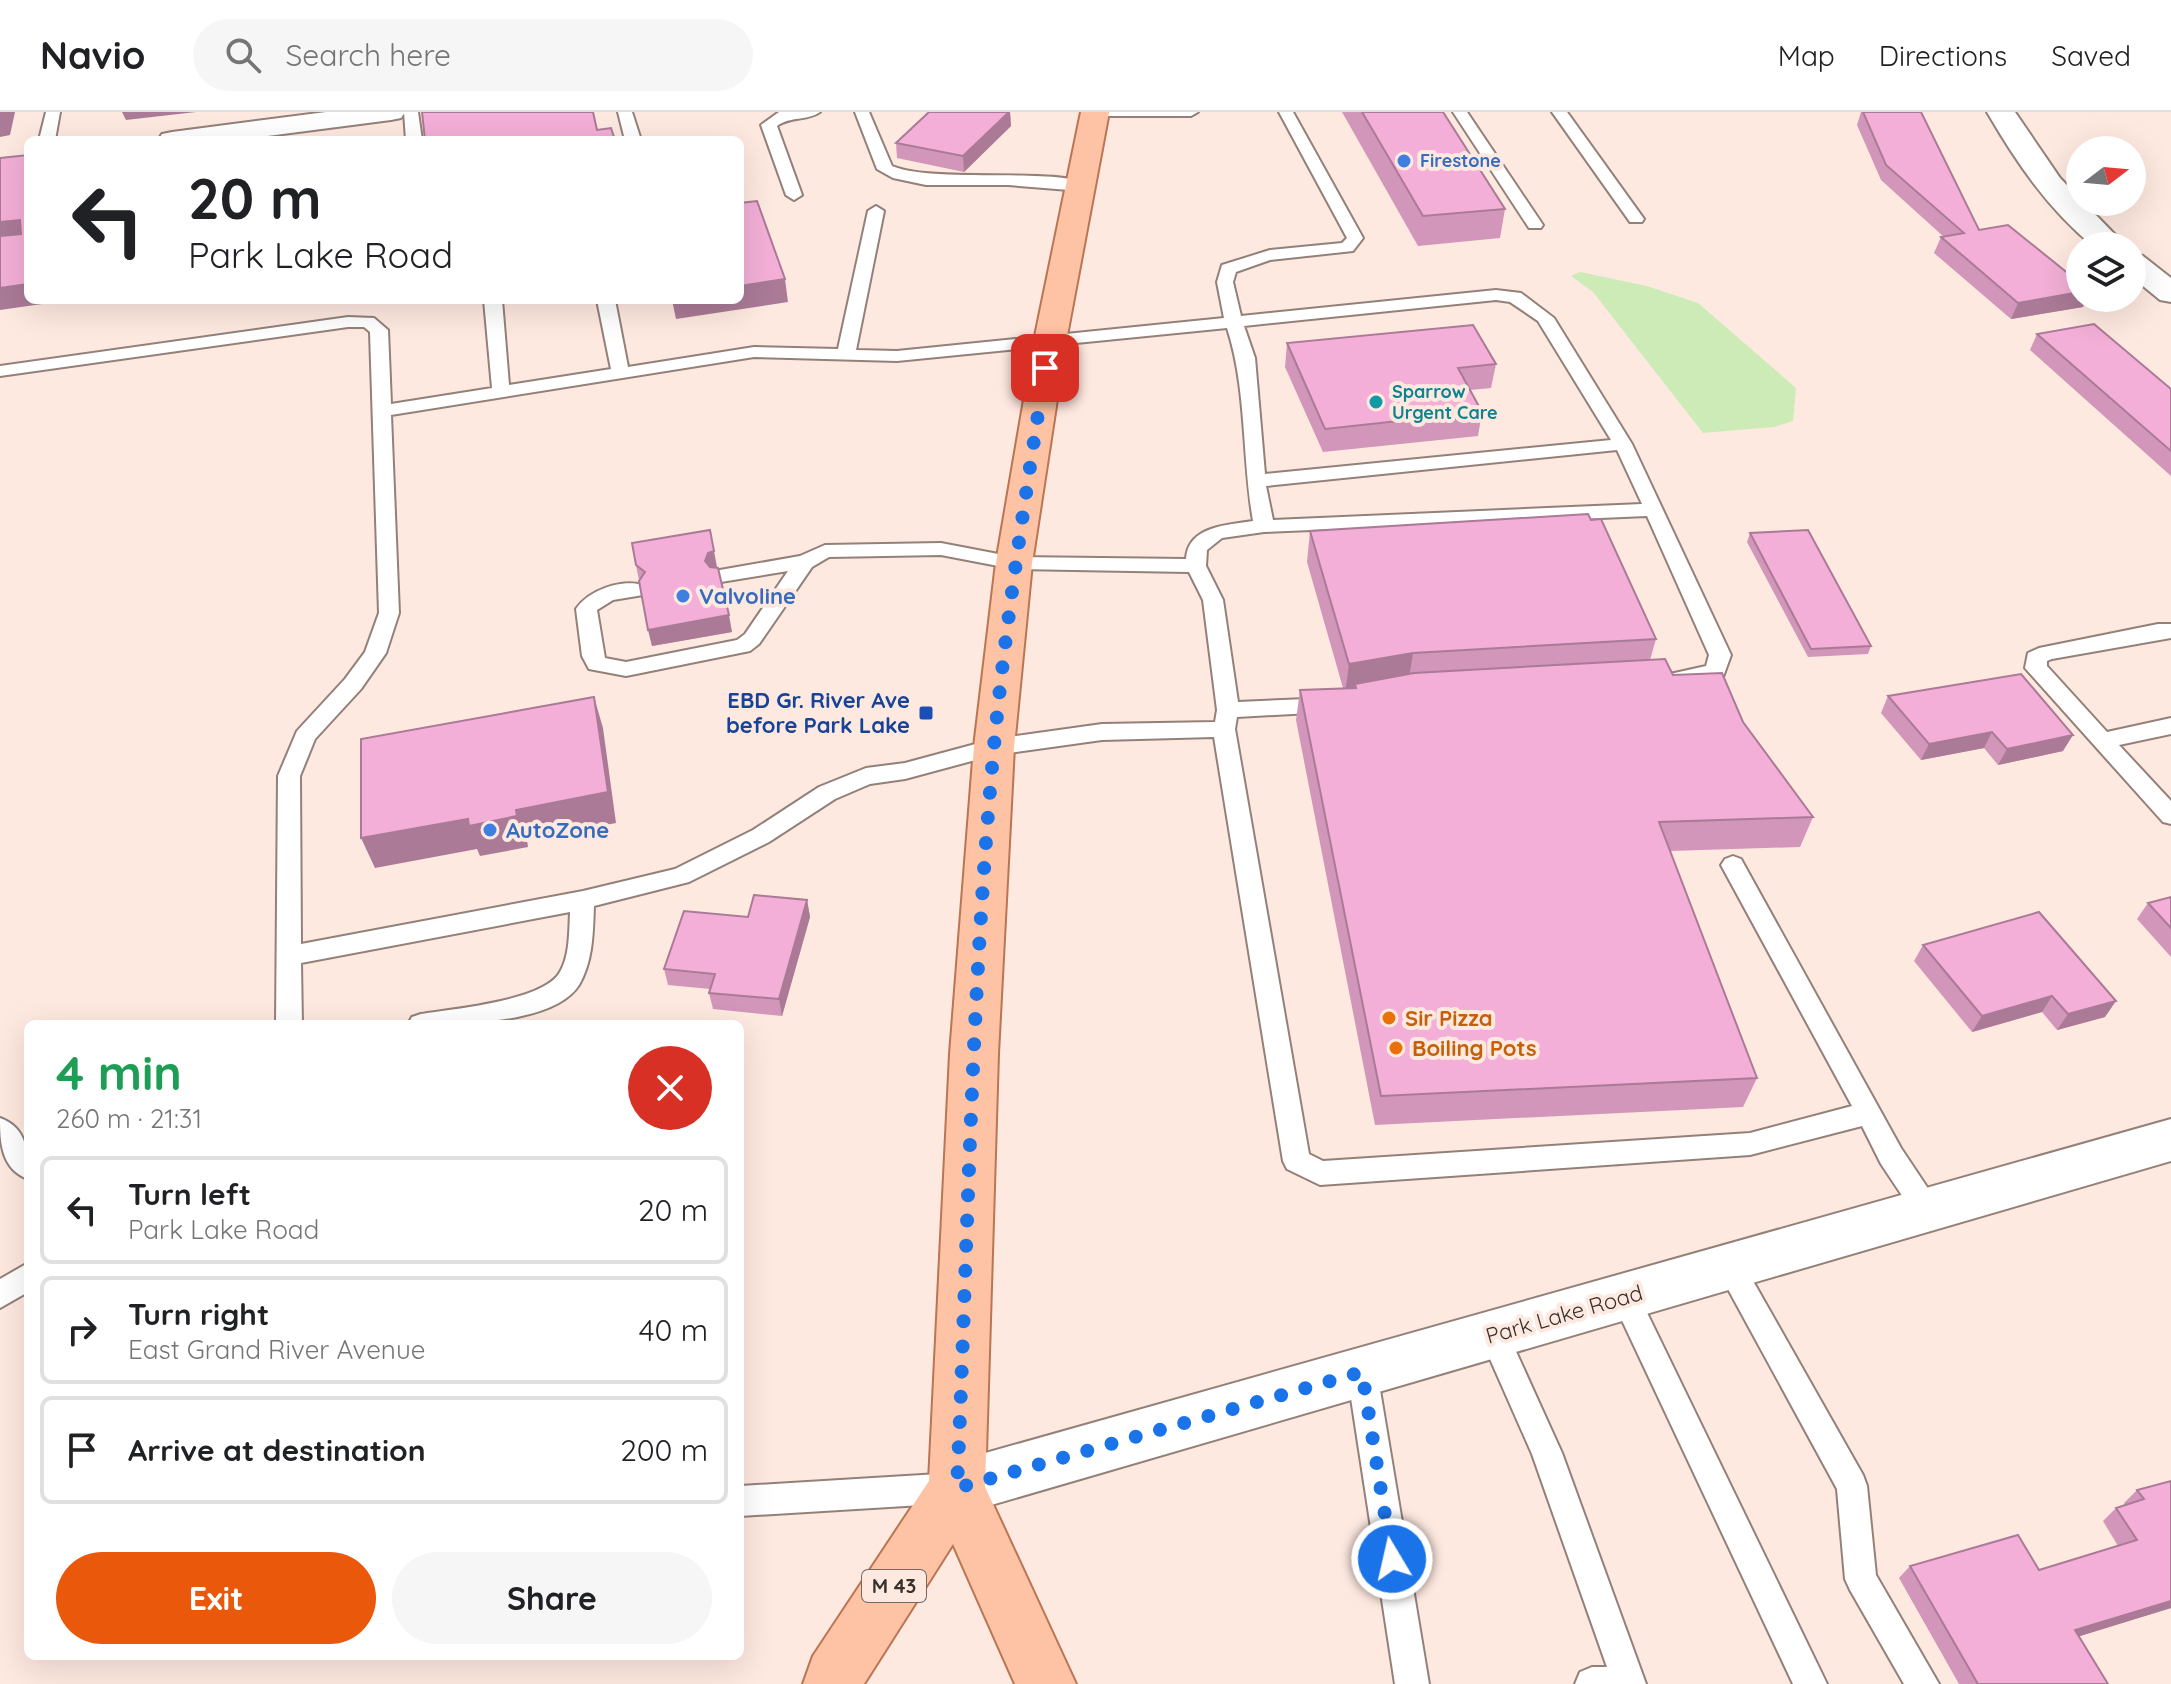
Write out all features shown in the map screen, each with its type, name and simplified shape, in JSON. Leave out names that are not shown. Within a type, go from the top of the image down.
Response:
[{"type":"main road","points":[[1046,1684],[957,1488],[974,1054],[994,747],[1014,563],[1050,341],[1094,112]]},
{"type":"main road","name":"M 43","points":[[833,1684],[834,1677],[957,1488]]},
{"type":"street","points":[[248,135],[391,112]]},
{"type":"street","points":[[2001,112],[2038,172],[2092,232]]},
{"type":"street","points":[[2149,266],[2171,293]]},
{"type":"street","name":"Park Lake Road","points":[[957,1488],[2171,1140]]},
{"type":"lane","points":[[48,136],[53,112]]},
{"type":"lane","points":[[411,112],[414,136]]},
{"type":"lane","points":[[625,112],[632,136]]},
{"type":"lane","points":[[794,195],[769,125],[781,116],[813,112]]},
{"type":"lane","points":[[862,112],[885,169],[897,175],[954,182],[1000,180],[1081,186]]},
{"type":"lane","points":[[1094,112],[1191,112]]},
{"type":"lane","points":[[1264,526],[1256,481],[1246,358],[1225,282],[1228,269],[1256,258],[1347,247],[1355,238],[1286,112]]},
{"type":"lane","points":[[1460,112],[1535,225]]},
{"type":"lane","points":[[1559,112],[1636,219]]},
{"type":"lane","points":[[846,354],[876,211]]},
{"type":"lane","points":[[383,411],[754,352],[897,356],[1496,295],[1515,297],[1545,318],[1623,444],[1720,655],[1715,672],[1654,680]]},
{"type":"lane","points":[[493,304],[501,392]]},
{"type":"lane","points":[[607,304],[621,374]]},
{"type":"lane","points":[[1,377],[348,322],[368,322],[379,330],[389,613],[375,653],[353,684],[305,736],[289,776],[289,1020]]},
{"type":"lane","points":[[1256,481],[1623,444]]},
{"type":"lane","points":[[1654,510],[1264,526],[1216,533],[1197,548],[1196,566],[1213,600],[1226,719],[1297,1161],[1320,1173],[1750,1144],[1869,1113]]},
{"type":"lane","points":[[636,590],[604,595],[592,601],[586,609],[597,664],[626,669],[743,646],[752,639],[805,562],[815,555],[838,549],[941,549],[1014,563],[1196,566]]},
{"type":"lane","points":[[721,576],[805,562]]},
{"type":"lane","points":[[2171,631],[2046,653],[2036,658],[2036,668],[2105,740],[2171,816]]},
{"type":"lane","points":[[289,956],[583,900],[681,876],[761,836],[827,793],[866,776],[905,771],[994,747],[1354,704]]},
{"type":"lane","points":[[2105,740],[2171,726]]},
{"type":"lane","points":[[1733,865],[1891,1156],[1927,1210]]},
{"type":"lane","points":[[441,1020],[537,1001],[565,985],[576,960],[583,900]]},
{"type":"lane","points":[[0,1129],[24,1162]]},
{"type":"lane","points":[[1730,1267],[1852,1486],[1861,1579],[1922,1684]]},
{"type":"lane","points":[[0,1295],[24,1279]]},
{"type":"lane","points":[[1625,1297],[1810,1684]]},
{"type":"lane","points":[[1494,1334],[1547,1453],[1628,1684],[1592,1684]]},
{"type":"lane","points":[[1362,1372],[1412,1684]]},
{"type":"lane","points":[[744,1501],[957,1488]]},
{"type":"green space","points":[[1580,272],[1647,286],[1698,303],[1796,388],[1793,421],[1774,427],[1703,433],[1593,292],[1571,276]]},
{"type":"building","points":[[422,112],[593,112],[597,130],[611,128],[614,136],[425,136]]},
{"type":"building","points":[[929,112],[1009,112],[963,156],[896,143]]},
{"type":"building","points":[[1362,112],[1443,112],[1505,209],[1423,216]]},
{"type":"building","points":[[1863,112],[1921,112],[1979,230],[2008,225],[2066,272],[2066,294],[2018,303],[1941,237],[1964,233],[1886,165]]},
{"type":"building","points":[[24,155],[24,285],[0,288],[0,236],[21,234],[20,220],[0,222],[0,158]]},
{"type":"building","points":[[757,201],[785,279],[744,285],[744,203]]},
{"type":"building","points":[[2094,324],[2171,389],[2171,451],[2037,334]]},
{"type":"building","name":"Sparrow Urgent Care","points":[[1473,325],[1496,364],[1458,368],[1482,412],[1325,429],[1287,343]]},
{"type":"building","points":[[1588,514],[1591,520],[1601,519],[1656,639],[1413,653],[1349,664],[1310,531]]},
{"type":"building","name":"Valvoline","points":[[710,530],[714,551],[708,553],[705,561],[710,567],[718,568],[729,615],[648,630],[639,581],[645,572],[636,565],[632,543]]},
{"type":"building","points":[[1808,530],[1871,646],[1811,649],[1750,533]]},
{"type":"building","points":[[1665,659],[1673,675],[1722,673],[1743,722],[1813,817],[1659,822],[1757,1078],[1381,1096],[1300,690],[1356,688],[1355,684],[1414,673]]},
{"type":"building","points":[[2021,674],[2073,735],[2007,749],[1992,732],[1929,744],[1888,696]]},
{"type":"building","points":[[594,697],[608,792],[516,810],[517,816],[469,826],[468,819],[361,838],[361,739]]},
{"type":"building","points":[[754,895],[807,900],[779,999],[709,993],[715,974],[664,969],[684,911],[748,917]]},
{"type":"building","points":[[2171,897],[2171,928],[2148,903]]},
{"type":"building","points":[[2039,912],[2116,1001],[2068,1014],[2052,996],[1982,1016],[1923,945]]},
{"type":"building","points":[[2171,1481],[2171,1601],[2075,1630],[2108,1684],[1978,1684],[1910,1566],[2018,1535],[2039,1570],[2137,1540],[2116,1508],[2144,1499],[2137,1490]]},
{"type":"place","name":"Firestone","points":[[1404,161]]},
{"type":"place","name":"Sparrow Urgent Care","points":[[1376,402]]},
{"type":"place","name":"Valvoline","points":[[683,596]]},
{"type":"place","name":"EBD Gr. River Ave before Park Lake","points":[[926,713]]},
{"type":"place","name":"AutoZone","points":[[490,830]]},
{"type":"place","name":"Sir Pizza","points":[[1389,1018]]},
{"type":"place","name":"Boiling Pots","points":[[1396,1048]]},
{"type":"route","points":[[1045,368],[1014,563],[994,747],[974,1054],[957,1488],[1362,1372],[1392,1559]]}]
